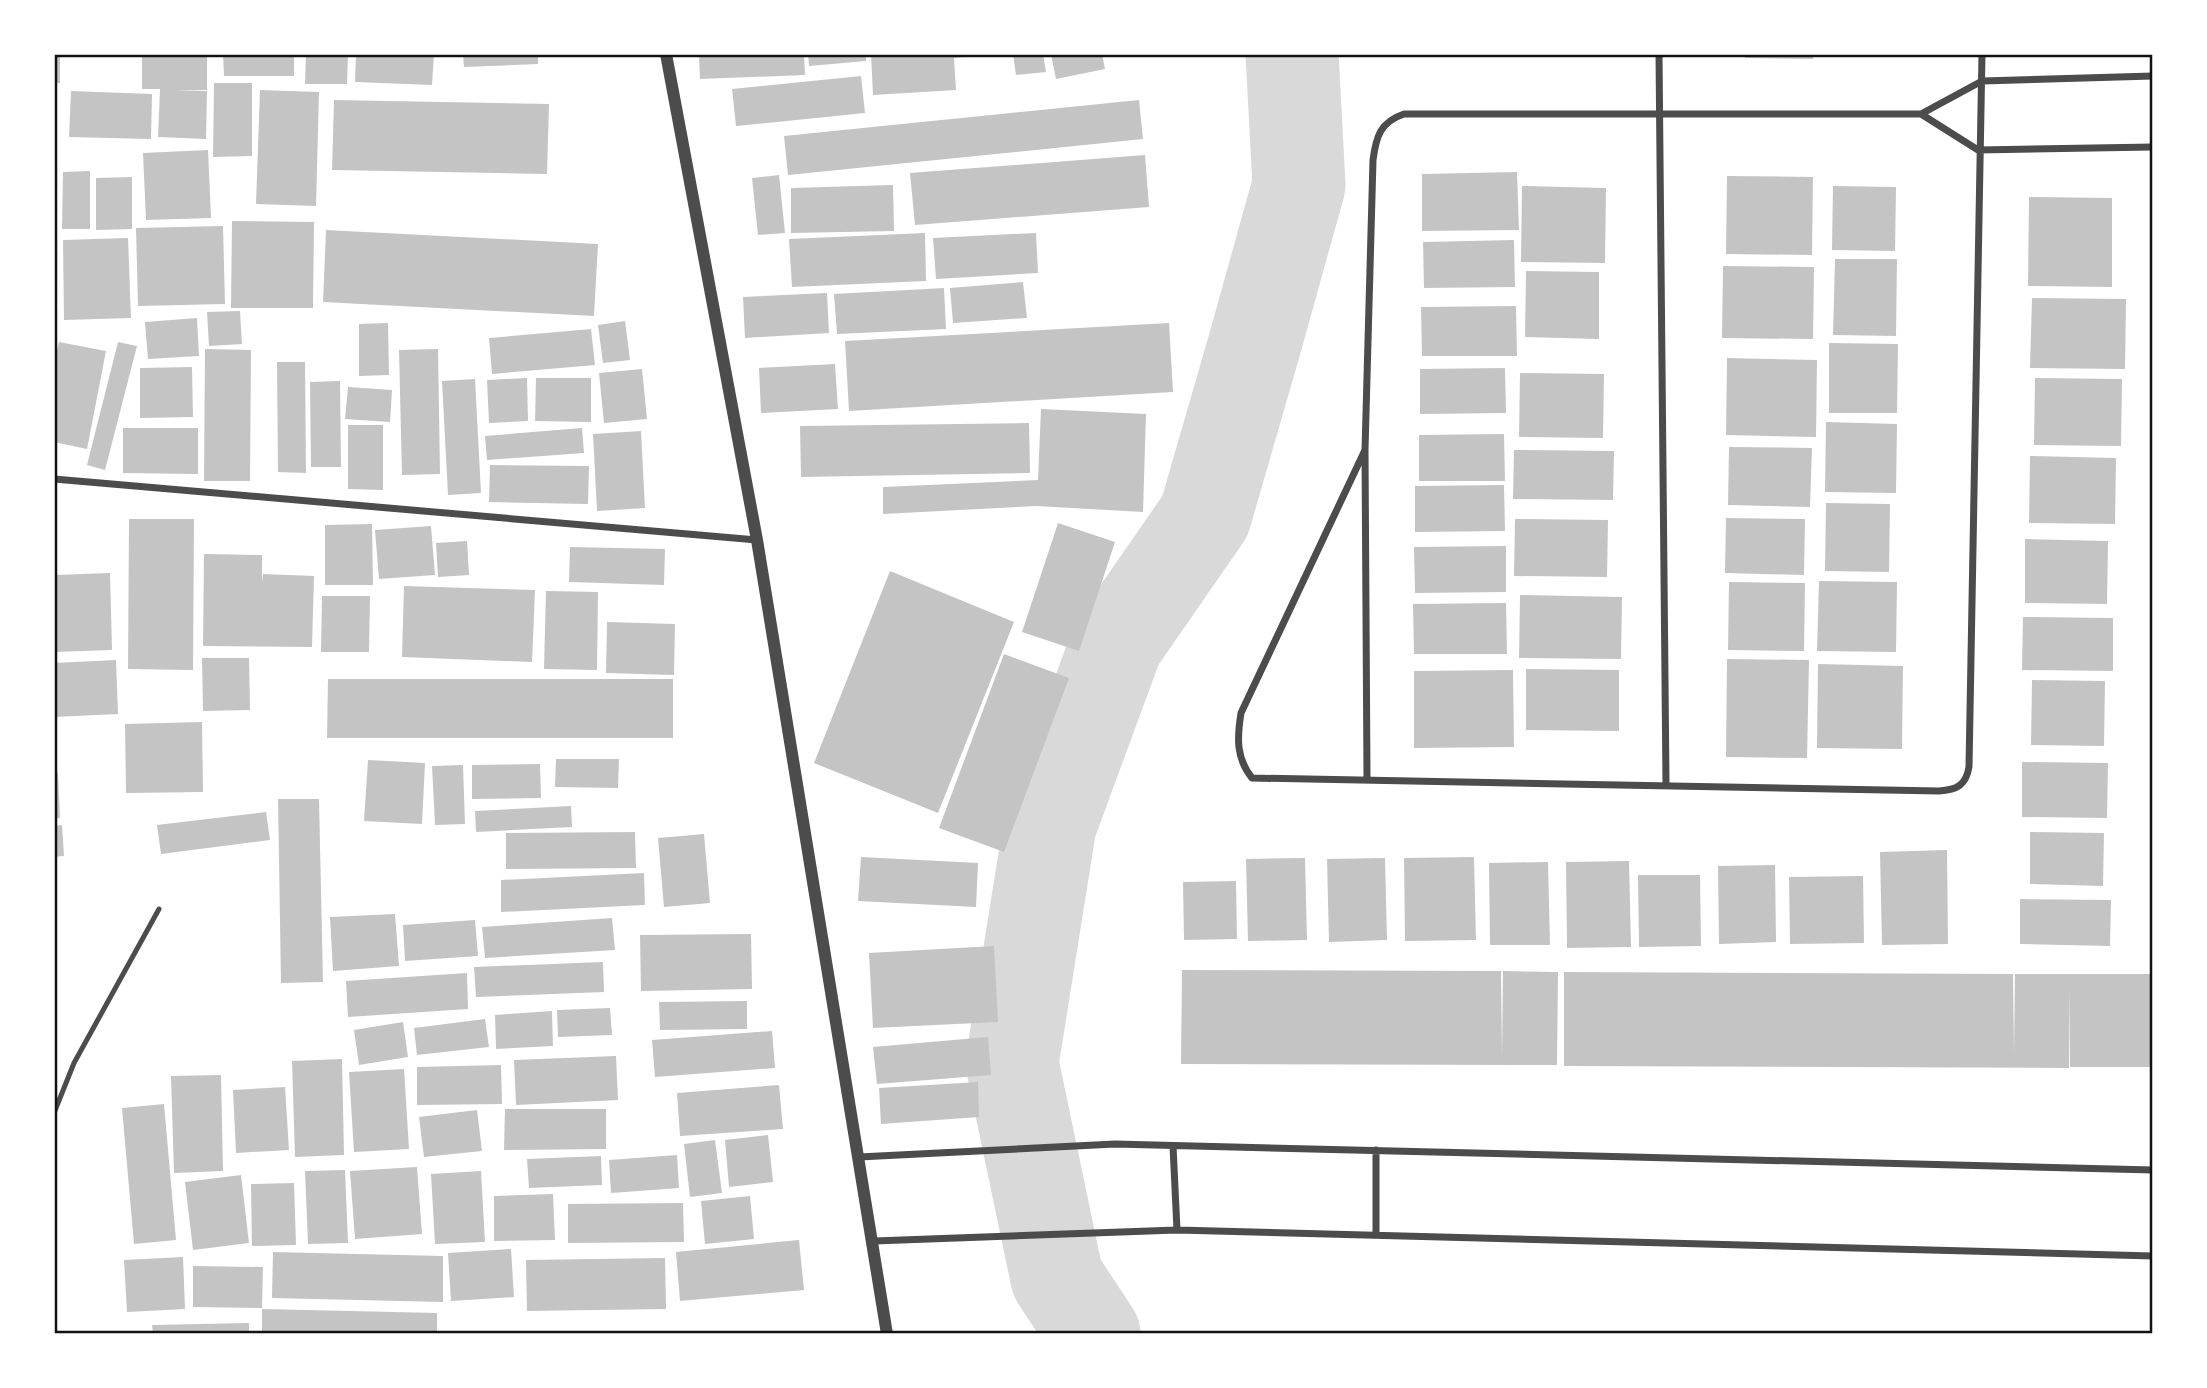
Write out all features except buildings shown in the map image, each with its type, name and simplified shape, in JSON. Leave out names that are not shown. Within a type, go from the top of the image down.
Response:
[{"type":"street","points":[[666,54],[757,540],[874,1241],[887,1334]]},
{"type":"street","points":[[1659,54],[1666,784]]},
{"type":"street","points":[[1365,450],[1241,713],[1237,740],[1242,765],[1252,778],[1952,790],[1967,779],[1982,54]]},
{"type":"street","points":[[1367,778],[1365,450],[1373,160],[1375,142],[1382,126],[1404,114],[1921,114],[1982,81],[2153,76]]},
{"type":"street","points":[[1921,114],[1978,150],[2153,148]]},
{"type":"street","points":[[54,479],[757,540]]},
{"type":"street","points":[[859,1157],[1115,1144],[2153,1170]]},
{"type":"street","points":[[1173,1146],[1177,1230]]},
{"type":"street","points":[[1376,1150],[1376,1235]]},
{"type":"street","points":[[874,1241],[1177,1230],[2153,1256]]},
{"type":"lane","points":[[54,1113],[74,1063],[159,909]]},
{"type":"waterway","points":[[1094,1334],[1057,1278],[1012,1063],[1050,825],[1117,643],[1205,516],[1299,185],[1292,54]]}]
